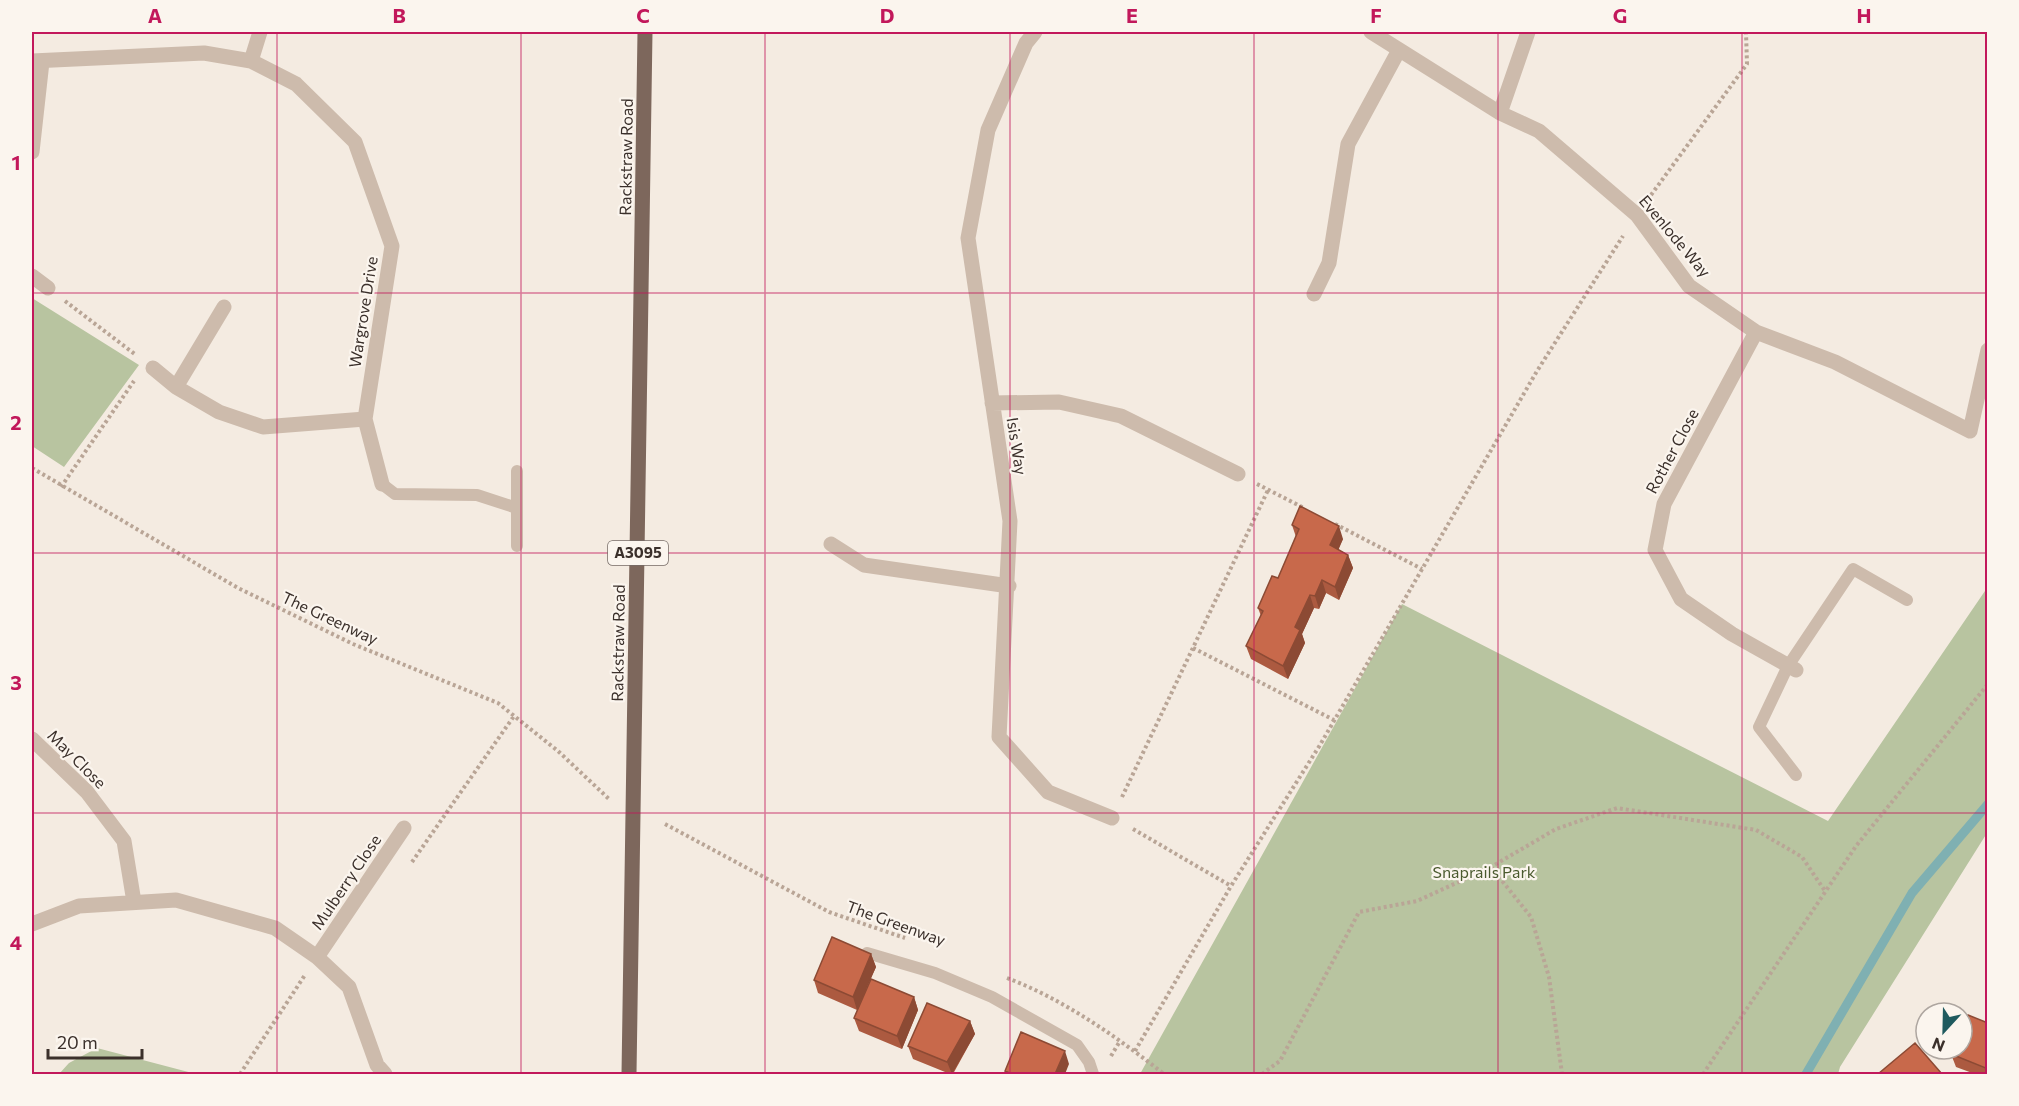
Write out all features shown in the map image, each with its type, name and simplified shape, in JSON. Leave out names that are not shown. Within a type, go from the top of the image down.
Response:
[{"type":"main road","name":"Rackstraw Road","points":[[629,1074],[645,32]]},
{"type":"street","points":[[251,61],[260,32]]},
{"type":"street","name":"Isis Way","points":[[1035,32],[1026,43],[988,130],[968,238],[1010,521],[1009,586],[999,737],[1048,792],[1112,818]]},
{"type":"street","name":"Evenlode Way","points":[[1371,32],[1500,112],[1539,131],[1637,215],[1689,286],[1756,332],[1834,362],[1970,431],[1988,350]]},
{"type":"street","points":[[1500,112],[1528,32]]},
{"type":"street","points":[[1314,294],[1329,263],[1348,144],[1399,50]]},
{"type":"street","name":"Wargrove Drive","points":[[37,61],[204,53],[251,61],[296,84],[355,142],[392,246],[365,418],[382,484]]},
{"type":"street","points":[[32,152],[37,61]]},
{"type":"street","points":[[32,276],[48,288]]},
{"type":"street","points":[[177,387],[224,307]]},
{"type":"street","name":"Rother Close","points":[[1756,332],[1664,504],[1655,550],[1681,598],[1732,634],[1792,668]]},
{"type":"street","points":[[150,365],[177,387],[219,411],[263,427],[365,418]]},
{"type":"street","points":[[992,403],[1059,402],[1122,416],[1238,474]]},
{"type":"street","points":[[831,544],[864,565],[1009,586]]},
{"type":"street","name":"May Close","points":[[32,739],[87,792],[124,841],[134,902]]},
{"type":"street","name":"Mulberry Close","points":[[317,957],[404,828]]},
{"type":"street","points":[[32,924],[79,906],[176,900],[275,928],[317,957],[349,987],[377,1065],[385,1074]]},
{"type":"lane","points":[[517,471],[517,546]]},
{"type":"lane","points":[[382,484],[395,494],[477,495],[517,508]]},
{"type":"lane","points":[[1796,775],[1759,727],[1792,668],[1853,569],[1907,600]]},
{"type":"lane","points":[[867,953],[935,973],[992,997],[1077,1045],[1089,1062],[1093,1074]]},
{"type":"path","points":[[1135,1052],[1230,886],[1334,720],[1537,371],[1637,215],[1747,64],[1746,32]]},
{"type":"path","points":[[48,288],[150,365],[61,487]]},
{"type":"path","name":"The Greenway","points":[[32,468],[61,487],[238,588],[353,644],[470,690],[498,704],[558,751],[609,799]]},
{"type":"path","points":[[1238,474],[1309,511]]},
{"type":"path","points":[[1230,886],[1112,818],[1268,490]]},
{"type":"path","points":[[1329,522],[1422,569]]},
{"type":"path","points":[[1193,648],[1334,720]]},
{"type":"path","points":[[1704,1074],[1856,846],[1988,684]]},
{"type":"path","points":[[412,863],[514,716]]},
{"type":"path","points":[[1262,1074],[1280,1061],[1359,912],[1417,901],[1491,867],[1556,829],[1617,808],[1756,830],[1802,856],[1825,891]]},
{"type":"path","name":"The Greenway","points":[[665,824],[829,912],[908,940]]},
{"type":"path","points":[[1491,867],[1531,917],[1549,977],[1562,1074]]},
{"type":"path","points":[[240,1074],[317,957]]},
{"type":"path","points":[[997,974],[1030,986],[1120,1041],[1164,1074]]},
{"type":"green space","points":[[32,298],[139,365],[64,467],[32,446]]},
{"type":"green space","name":"Snaprails Park","points":[[1987,588],[1987,833],[1840,1067],[1838,1074],[1140,1074],[1402,604],[1828,821]]},
{"type":"green space","points":[[97,1048],[196,1074],[59,1074],[69,1063]]},
{"type":"building","points":[[1300,506],[1339,526],[1330,545],[1348,555],[1335,587],[1322,580],[1315,596],[1310,595],[1295,627],[1300,630],[1283,666],[1246,646],[1263,611],[1258,608],[1272,576],[1278,578],[1299,529],[1292,525]]},
{"type":"building","points":[[832,937],[871,954],[853,997],[814,980]]},
{"type":"building","points":[[871,979],[914,997],[897,1036],[854,1018]]},
{"type":"building","points":[[927,1003],[970,1021],[947,1062],[908,1046]]},
{"type":"building","points":[[1974,1017],[1988,1023],[1988,1069],[1968,1061],[1974,1061]]},
{"type":"building","points":[[1021,1032],[1065,1051],[1055,1074],[1012,1074],[1005,1071]]},
{"type":"building","points":[[1914,1044],[1914,1061],[1931,1061],[1942,1074],[1878,1074]]},
{"type":"waterway","points":[[1806,1074],[1912,893],[1988,804]]}]
